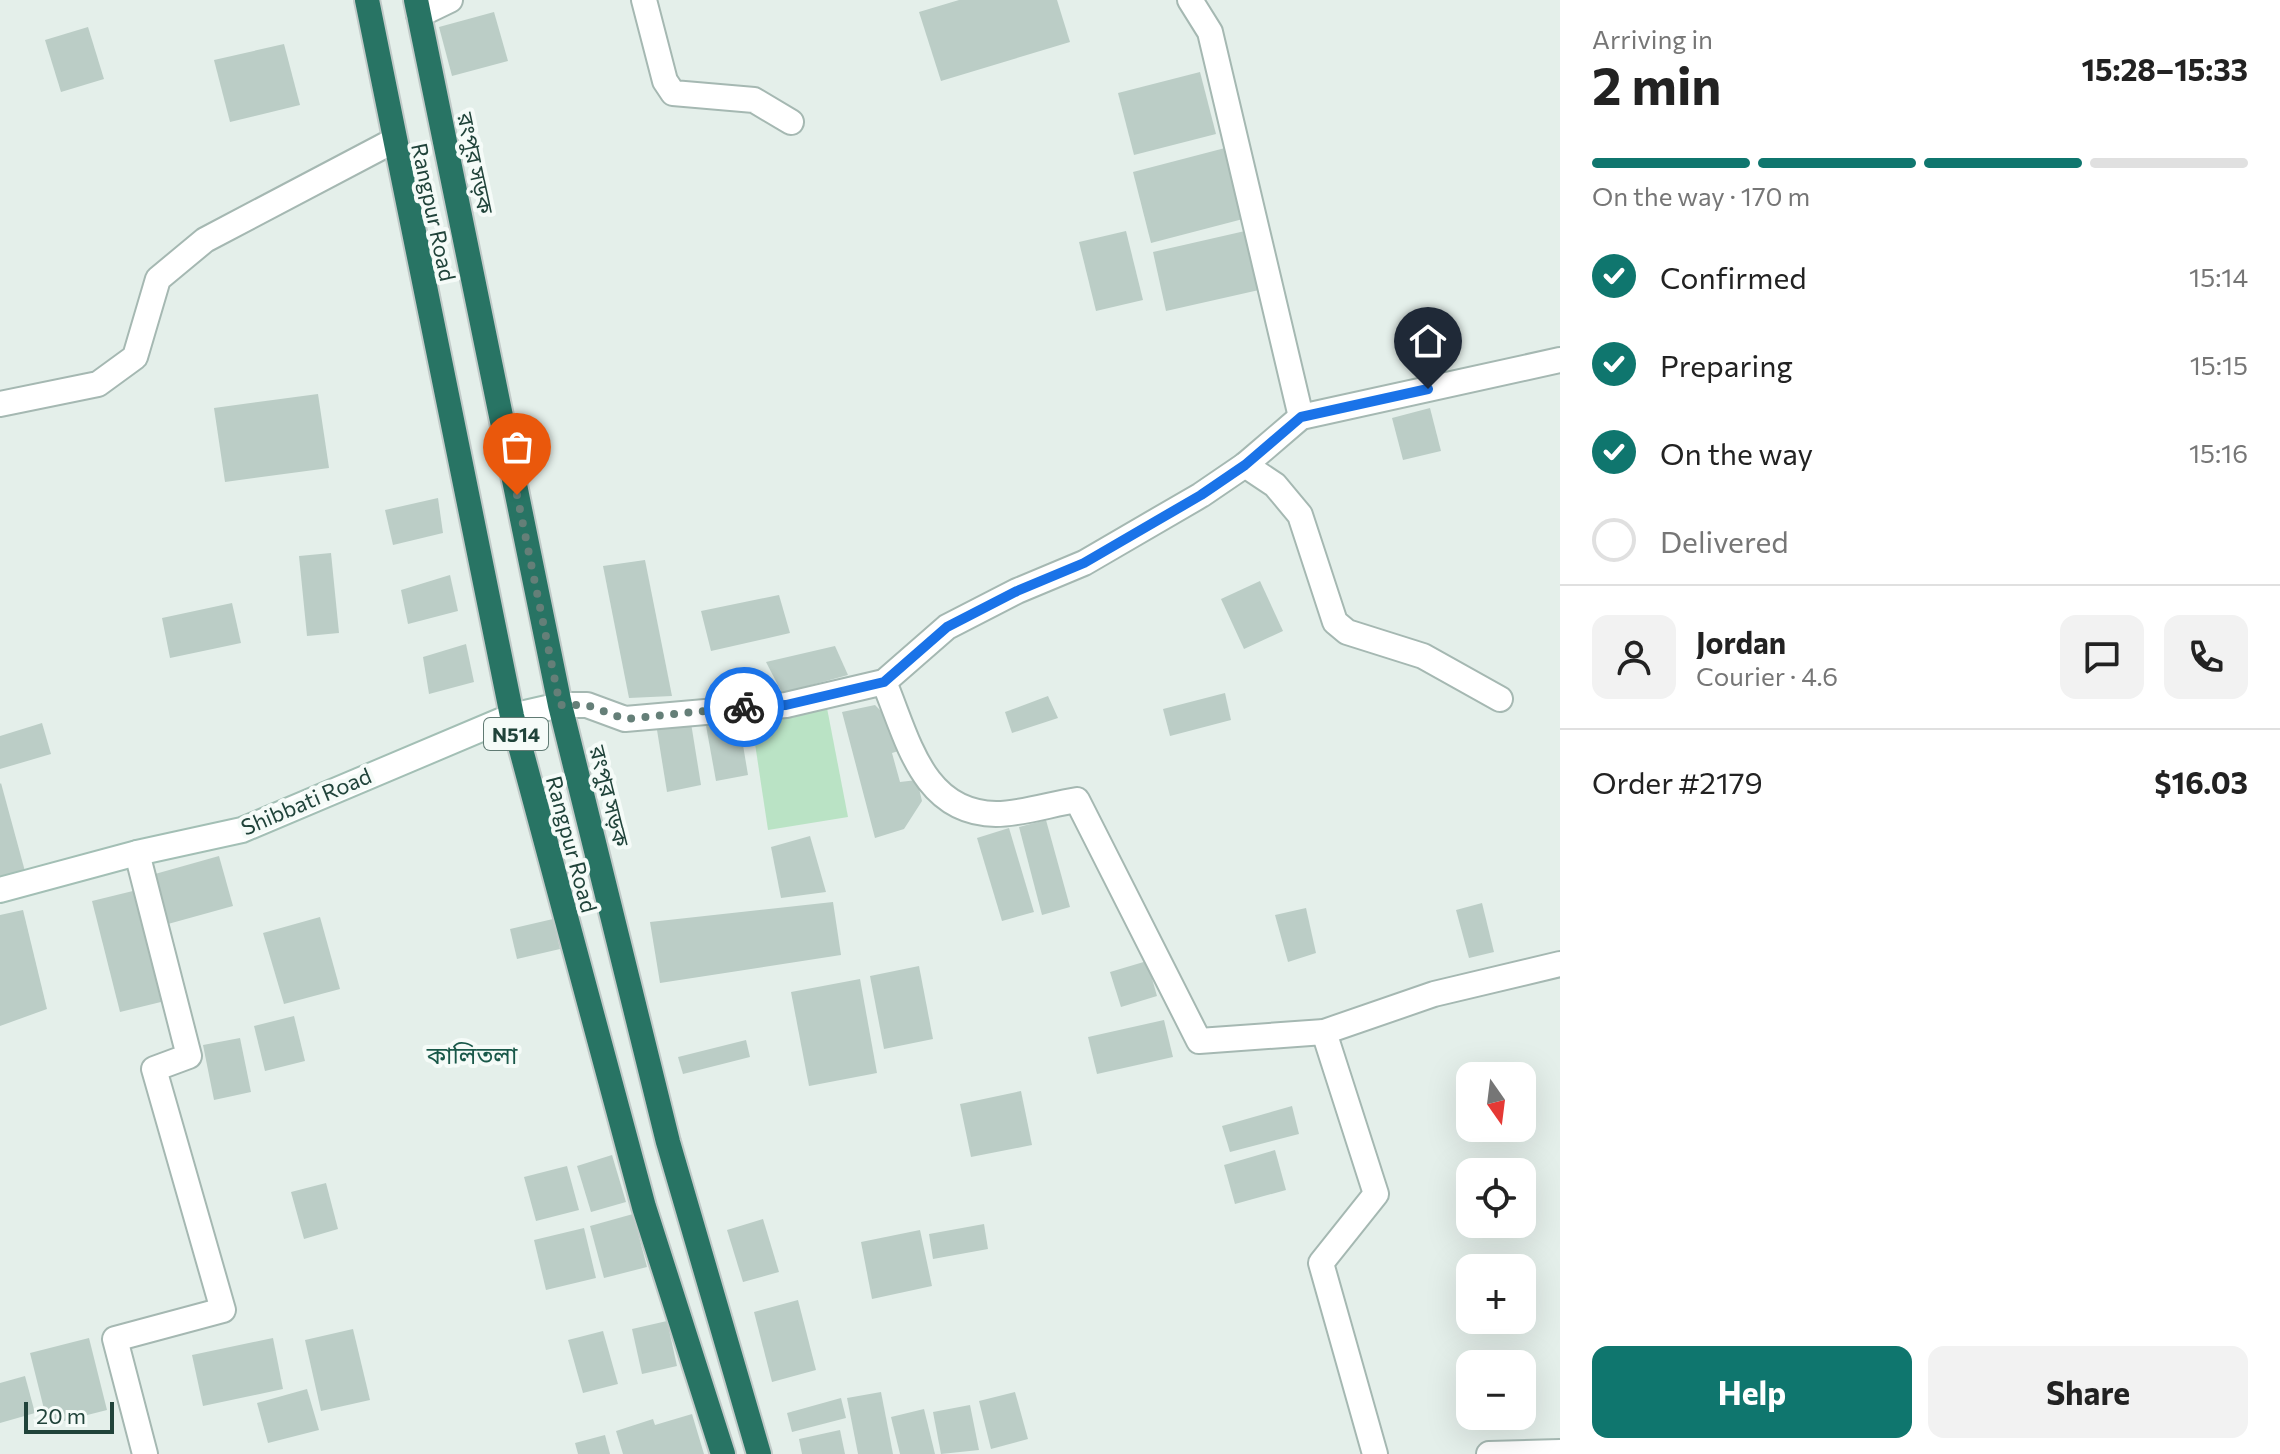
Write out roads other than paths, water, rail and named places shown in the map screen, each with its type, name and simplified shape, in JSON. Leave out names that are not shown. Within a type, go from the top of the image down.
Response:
[{"type":"highway","name":"Rangpur Road","points":[[367,0],[393,141],[512,716],[644,1207],[723,1454]]},
{"type":"highway","name":"রংপুর সড়ক","points":[[418,8],[560,705],[668,1142],[756,1453]]},
{"type":"street","points":[[418,8],[450,0]]},
{"type":"street","points":[[644,0],[665,81],[673,93],[754,100],[791,122]]},
{"type":"street","points":[[1190,0],[1210,32],[1301,417]]},
{"type":"street","points":[[0,404],[98,384],[135,357],[158,279],[205,240],[393,141]]},
{"type":"street","points":[[1560,360],[1301,417],[1245,465],[1201,495],[1084,563],[1017,591],[947,627],[884,682],[928,783],[955,807],[997,814],[1077,800],[1199,1041],[1324,1032],[1434,994],[1560,964]]},
{"type":"street","points":[[1245,465],[1275,485],[1300,515],[1335,622],[1347,632],[1423,656],[1500,699]]},
{"type":"street","name":"Shibbati Road","points":[[0,890],[137,853],[242,830],[512,716],[560,705],[587,705],[625,719],[786,705],[884,682]]},
{"type":"street","points":[[137,853],[189,1056],[154,1069],[223,1310],[115,1339],[145,1454]]},
{"type":"street","points":[[1324,1032],[1376,1194],[1321,1263],[1375,1454]]},
{"type":"street","points":[[1489,1454],[1560,1452]]},
{"type":"district","name":"কালিতলা","points":[[472,1054]]}]
